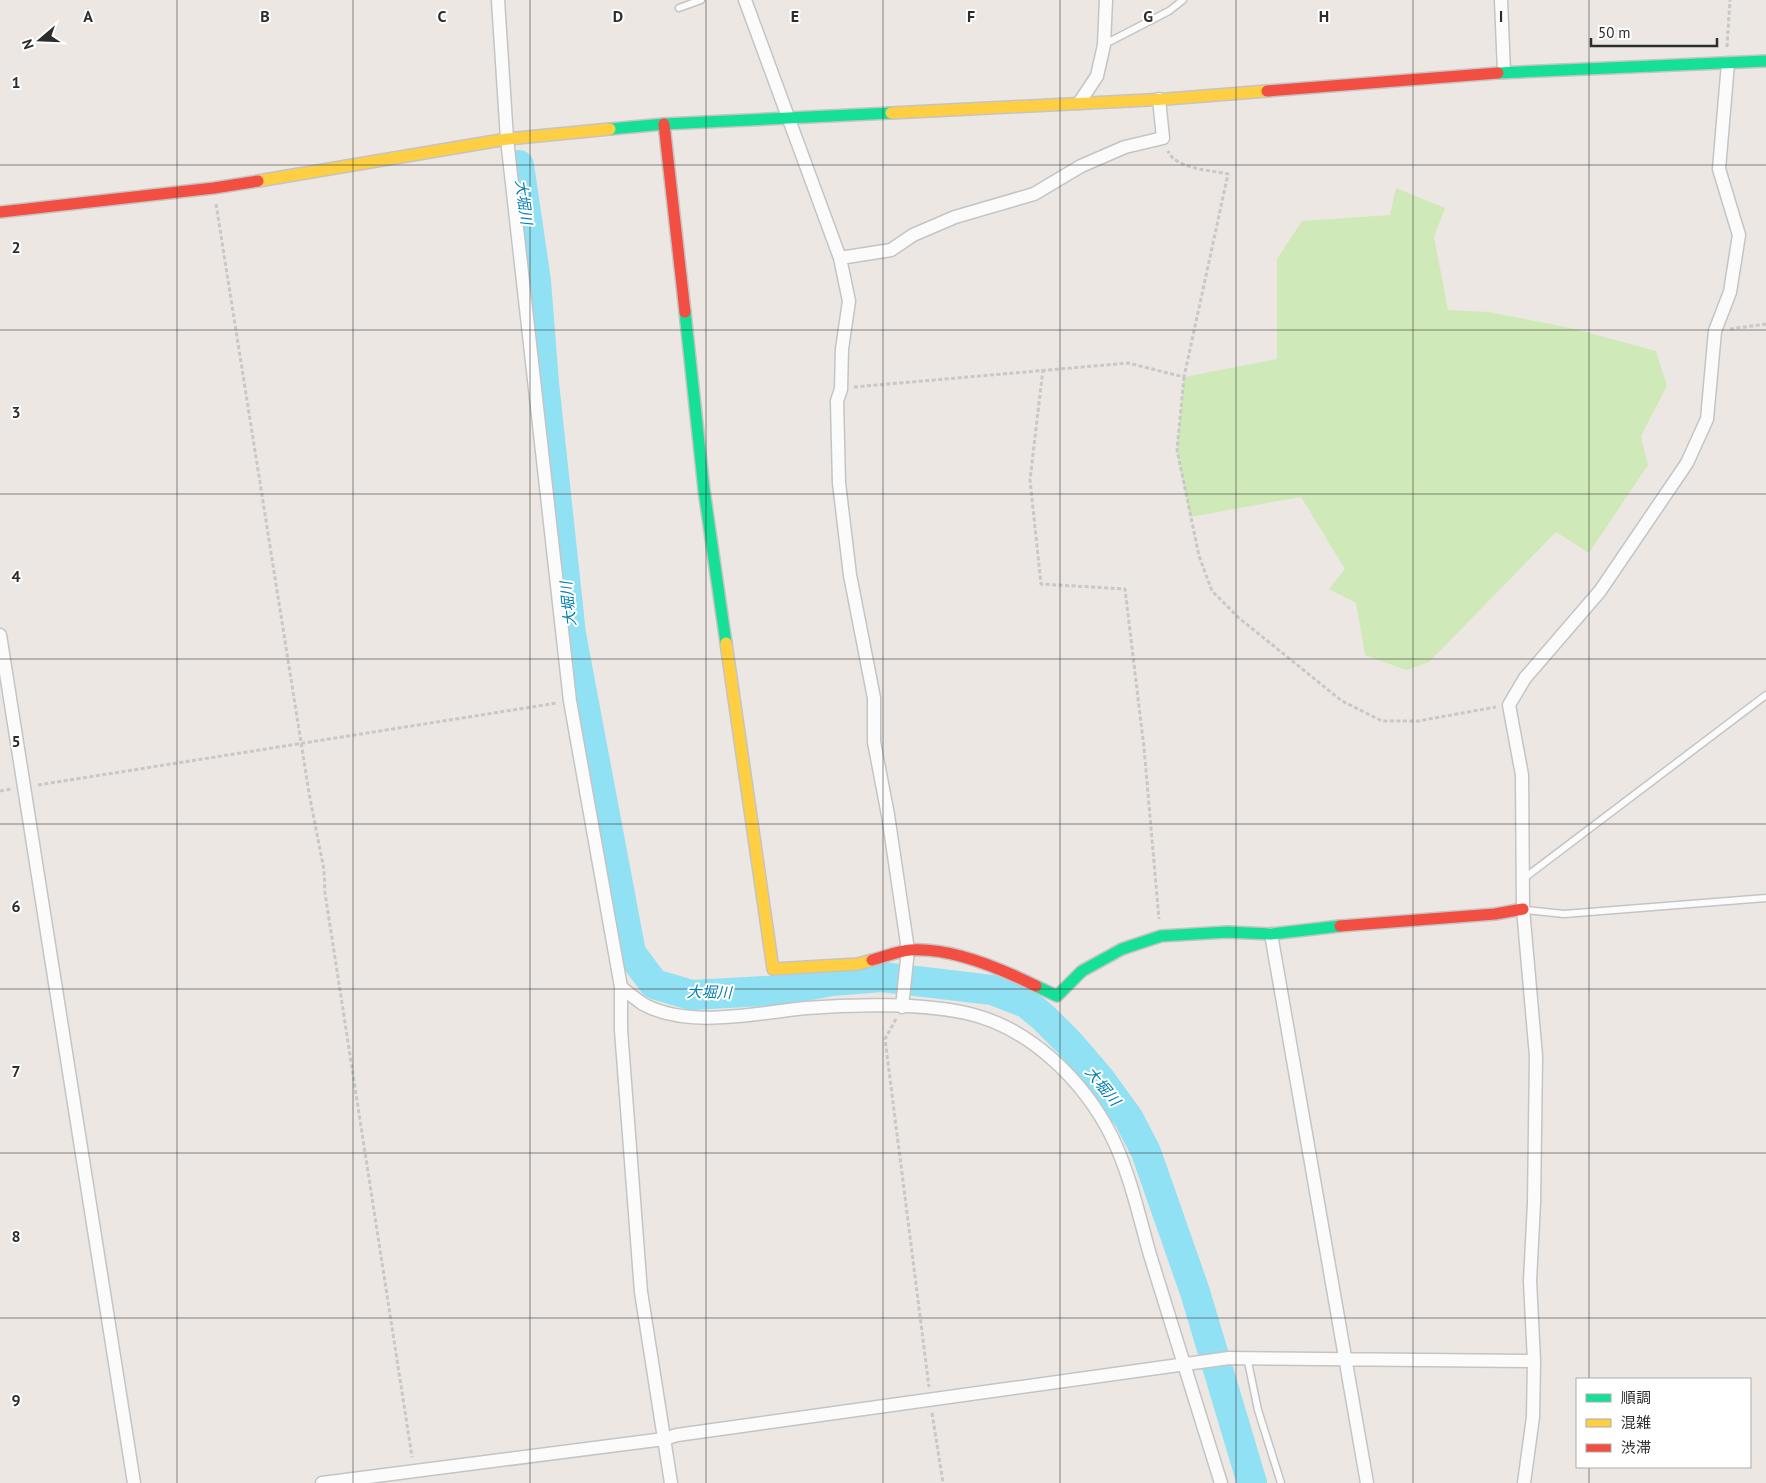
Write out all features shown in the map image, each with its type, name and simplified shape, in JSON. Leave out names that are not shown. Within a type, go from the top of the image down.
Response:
[{"type":"street","points":[[498,0],[507,139],[570,701],[621,987],[621,1030],[640,1292],[671,1483]]},
{"type":"street","points":[[745,0],[840,258],[848,301],[842,349],[841,389],[837,401],[839,483],[850,574],[874,698],[874,742],[888,815],[908,951],[902,1006]]},
{"type":"street","points":[[1079,103],[1097,76],[1104,45],[1106,0]]},
{"type":"street","points":[[1500,0],[1504,72]]},
{"type":"street","points":[[0,212],[214,188],[507,139],[664,124],[1159,99],[1504,72],[1766,61]]},
{"type":"street","points":[[1524,1483],[1533,1417],[1534,1361],[1530,1281],[1534,1203],[1536,1056],[1522,909],[1522,775],[1509,705],[1525,678],[1600,591],[1687,463],[1707,419],[1715,331],[1730,292],[1738,235],[1719,169],[1728,63]]},
{"type":"street","points":[[840,258],[891,250],[913,235],[955,217],[1034,194],[1080,166],[1125,147],[1163,138],[1159,99]]},
{"type":"street","points":[[664,124],[704,490],[773,969],[858,964],[908,951],[936,950],[1008,972],[1057,996],[1082,971],[1122,949],[1161,936],[1227,932],[1271,934],[1369,922],[1495,914],[1522,909]]},
{"type":"street","points":[[0,635],[134,1483]]},
{"type":"street","points":[[1271,934],[1367,1483]]},
{"type":"street","points":[[621,987],[643,1004],[663,1012],[694,1018],[828,1006],[902,1006],[968,1013],[1001,1026],[1034,1045],[1063,1068],[1084,1090],[1109,1131],[1124,1167],[1221,1483]]},
{"type":"street","points":[[322,1483],[664,1439],[677,1435],[1229,1358],[1534,1361]]},
{"type":"lane","points":[[680,8],[701,0]]},
{"type":"lane","points":[[1104,45],[1169,11],[1183,0]]},
{"type":"lane","points":[[1522,879],[1766,695]]},
{"type":"lane","points":[[1522,909],[1564,914],[1766,898]]},
{"type":"lane","points":[[1247,1357],[1258,1410],[1281,1483]]},
{"type":"path","points":[[1728,63],[1730,0]]},
{"type":"path","points":[[1163,138],[1171,158],[1178,162],[1228,174],[1184,377],[1177,450],[1199,556],[1212,591],[1239,618],[1342,701],[1382,721],[1418,721],[1509,705]]},
{"type":"path","points":[[214,188],[302,744],[324,870],[325,893],[414,1470]]},
{"type":"path","points":[[1715,331],[1766,324]]},
{"type":"path","points":[[841,389],[1043,369],[1128,363],[1184,377]]},
{"type":"path","points":[[1043,369],[1030,480],[1041,584],[1125,590],[1144,748],[1161,936]]},
{"type":"path","points":[[0,791],[570,701]]},
{"type":"path","points":[[902,1006],[885,1039],[943,1483]]},
{"type":"green space","points":[[1396,188],[1445,208],[1434,237],[1448,310],[1488,312],[1571,328],[1656,351],[1667,386],[1641,436],[1648,465],[1589,553],[1556,532],[1429,662],[1406,670],[1365,655],[1356,603],[1329,589],[1345,569],[1301,497],[1190,517],[1177,450],[1184,377],[1277,359],[1277,259],[1302,221],[1390,215]]},
{"type":"waterway","name":"大堀川","points":[[519,165],[536,281],[544,383],[571,634],[631,953],[654,984],[691,995],[784,990],[832,981],[882,977],[992,990],[1026,1003],[1043,1017],[1070,1044],[1100,1079],[1129,1119],[1146,1152],[1195,1292],[1252,1483]]},
{"type":"traffic: fast","points":[[1498,73],[1766,61]]},
{"type":"traffic: fast","points":[[610,129],[664,124],[891,113]]},
{"type":"traffic: fast","points":[[685,312],[704,490],[726,643]]},
{"type":"traffic: fast","points":[[1036,986],[1057,996],[1082,971],[1122,949],[1161,936],[1227,932],[1271,934],[1340,926]]},
{"type":"traffic: slow","points":[[891,113],[1167,99],[1267,91]]},
{"type":"traffic: slow","points":[[258,181],[507,139],[610,129]]},
{"type":"traffic: slow","points":[[726,643],[773,969],[858,964],[872,960]]},
{"type":"traffic: jam","points":[[1267,91],[1498,73]]},
{"type":"traffic: jam","points":[[664,124],[685,312]]},
{"type":"traffic: jam","points":[[0,212],[214,188],[258,181]]},
{"type":"traffic: jam","points":[[1340,926],[1495,914],[1523,909]]},
{"type":"traffic: jam","points":[[872,960],[910,950],[942,952],[958,955],[991,966],[1036,986]]}]
